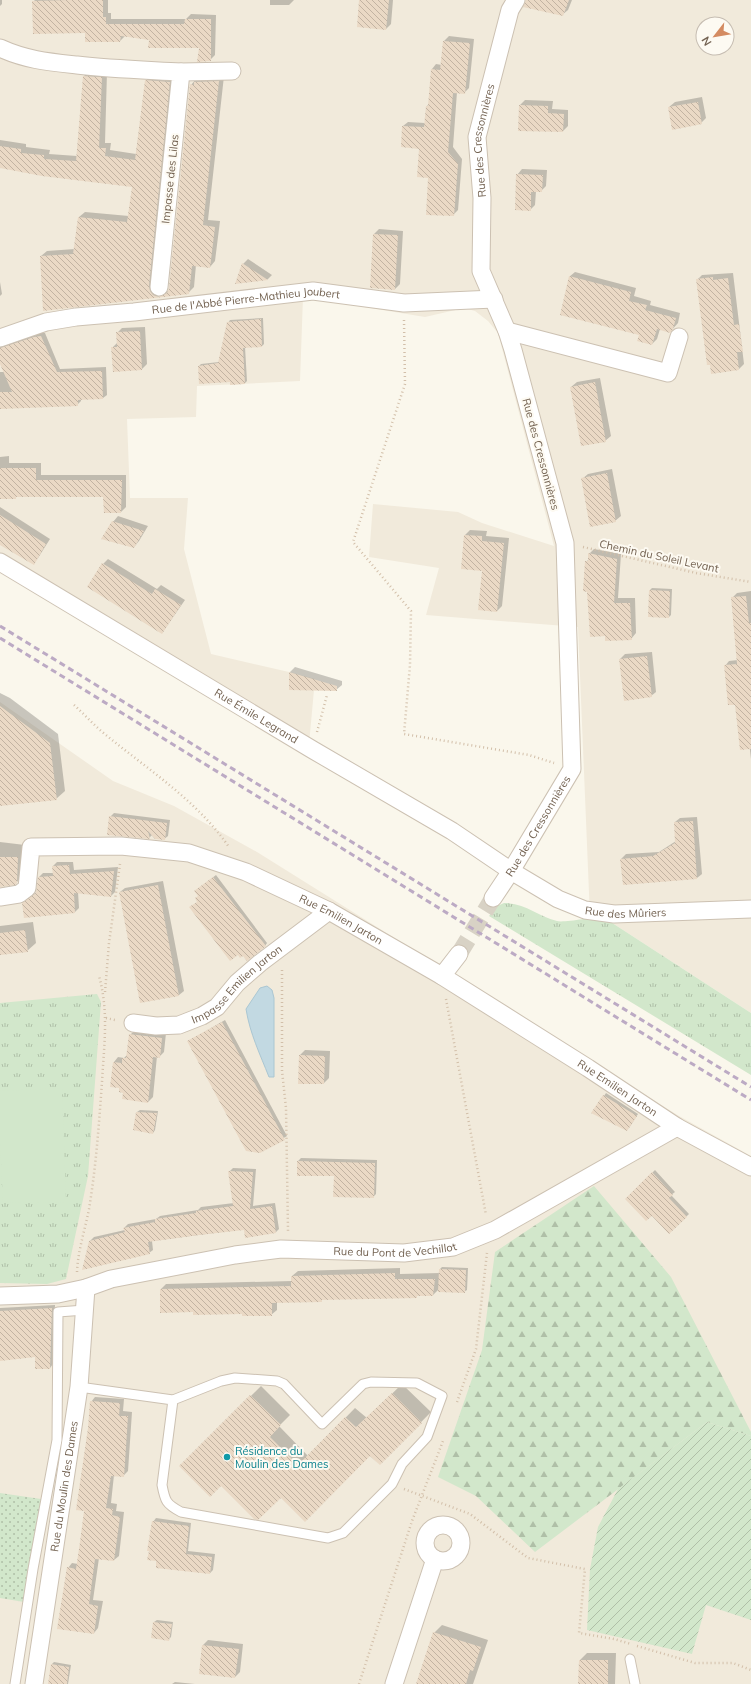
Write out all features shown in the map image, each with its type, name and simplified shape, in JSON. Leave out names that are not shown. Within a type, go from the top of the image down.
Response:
[{"type":"street","name":"Rue des Cressonnières","points":[[493,898],[511,871],[572,769],[565,543],[507,331],[482,271],[482,198],[477,137],[510,10],[516,0]]},
{"type":"street","points":[[0,48],[23,58],[95,67],[181,72],[232,71]]},
{"type":"street","name":"Impasse des Lilas","points":[[159,287],[181,72]]},
{"type":"street","name":"Rue de l'Abbé Pierre-Mathieu Joubert","points":[[0,338],[46,322],[76,317],[134,312],[267,295],[313,291],[404,303],[494,299]]},
{"type":"street","points":[[507,331],[668,372],[679,337]]},
{"type":"street","name":"Rue Émile Legrand","points":[[0,562],[313,750],[452,831],[511,871]]},
{"type":"street","name":"Rue Emilien Jarton","points":[[0,897],[19,894],[27,888],[31,847],[121,846],[189,853],[246,872],[329,911],[442,976],[588,1068],[677,1127],[751,1167]]},
{"type":"street","name":"Rue des Mûriers","points":[[511,871],[558,899],[585,910],[614,914],[751,908]]},
{"type":"street","name":"Impasse Emilien Jarton","points":[[133,1023],[156,1026],[179,1025],[202,1016],[217,1007],[237,983],[254,968],[329,911]]},
{"type":"street","points":[[442,976],[459,954]]},
{"type":"street","name":"Rue du Pont de Vechillot","points":[[0,1296],[48,1296],[81,1289],[110,1279],[235,1255],[281,1249],[404,1253],[453,1248],[490,1232],[677,1127]]},
{"type":"street","name":"Rue du Moulin des Dames","points":[[34,1684],[79,1387],[85,1310],[81,1289]]},
{"type":"street","points":[[394,1684],[435,1560]]},
{"type":"lane","points":[[15,1684],[33,1569],[57,1440],[58,1312],[85,1310]]},
{"type":"lane","points":[[79,1387],[173,1400],[221,1381],[235,1378],[277,1381],[284,1384],[322,1424],[363,1384],[371,1382],[417,1383],[442,1396],[427,1437],[402,1464],[392,1484],[343,1533],[328,1538],[181,1512],[169,1506],[164,1498],[162,1485],[173,1400]]},
{"type":"lane","points":[[630,1659],[635,1684]]},
{"type":"path","points":[[404,303],[405,384],[353,542],[411,612],[410,665],[404,734],[529,755],[572,769]]},
{"type":"path","name":"Chemin du Soleil Levant","points":[[565,543],[696,573],[751,582]]},
{"type":"path","points":[[313,750],[327,695]]},
{"type":"path","points":[[74,704],[99,730],[192,804],[216,828],[246,872]]},
{"type":"path","points":[[104,995],[121,846]]},
{"type":"path","points":[[282,948],[282,1071],[286,1108],[288,1249]]},
{"type":"path","points":[[81,1289],[78,1262],[89,1210],[96,1159],[106,1018],[104,995],[99,976]]},
{"type":"path","points":[[442,976],[435,984],[445,994],[490,1232],[476,1349],[455,1407]]},
{"type":"path","points":[[359,1684],[412,1521],[444,1436]]},
{"type":"path","points":[[392,1484],[470,1514],[528,1558],[585,1569],[579,1633],[614,1639],[695,1663],[733,1663],[751,1670]]},
{"type":"shaded area","points":[[0,0],[751,0],[751,1013],[603,917],[590,917],[578,627],[426,615],[439,568],[369,557],[373,504],[458,512],[482,523],[554,546],[498,333],[488,321],[475,311],[464,308],[425,317],[303,297],[300,381],[197,386],[196,417],[127,419],[130,498],[188,498],[184,549],[211,654],[315,679],[308,755],[0,571]]},
{"type":"shaded area","points":[[0,702],[113,781],[174,806],[257,852],[679,1116],[751,1156],[751,1684],[0,1684]]},
{"type":"green space","points":[[504,903],[525,907],[557,921],[603,917],[751,1013],[751,1075],[489,916],[497,906]]},
{"type":"green space","points":[[97,994],[101,1002],[88,1176],[66,1279],[47,1284],[0,1283],[0,1003]]},
{"type":"green space","points":[[62,1088],[66,1202],[3,1203],[0,1140],[0,1091]]},
{"type":"green space","points":[[594,1186],[671,1277],[751,1432],[751,1436],[707,1422],[535,1552],[476,1496],[438,1477],[482,1350],[495,1252]]},
{"type":"green space","points":[[707,1422],[751,1436],[751,1620],[706,1605],[692,1654],[587,1630],[590,1569],[598,1527],[618,1489]]},
{"type":"green space","points":[[0,1493],[41,1499],[24,1602],[0,1598]]},
{"type":"water","points":[[267,986],[272,990],[274,998],[274,1077],[269,1077],[253,1035],[246,1009],[260,988]]},
{"type":"building","points":[[103,0],[103,17],[106,17],[106,24],[184,24],[185,19],[211,19],[211,61],[197,62],[199,48],[148,48],[149,40],[121,36],[120,42],[85,42],[85,33],[33,34],[32,1]]},
{"type":"building","points":[[359,0],[389,0],[386,30],[357,27]]},
{"type":"building","points":[[526,0],[569,0],[563,16],[523,7]]},
{"type":"building","points":[[443,41],[470,43],[465,94],[453,93],[448,152],[458,164],[454,216],[426,215],[428,178],[417,177],[419,149],[401,147],[402,126],[424,127],[426,106],[428,106],[431,69],[440,70]]},
{"type":"building","points":[[83,76],[102,77],[99,148],[106,148],[105,156],[135,160],[145,80],[170,82],[149,286],[153,295],[158,297],[167,293],[169,288],[190,84],[194,85],[194,82],[219,81],[203,225],[215,227],[210,268],[192,266],[189,294],[43,311],[40,256],[73,254],[78,217],[127,222],[132,187],[42,176],[0,168],[0,146],[21,149],[21,153],[44,155],[44,159],[76,161]]},
{"type":"building","points":[[698,102],[702,124],[672,130],[668,107]]},
{"type":"building","points":[[519,105],[548,106],[548,113],[564,114],[563,132],[518,131]]},
{"type":"building","points":[[516,174],[543,175],[542,192],[531,192],[531,211],[515,210]]},
{"type":"building","points":[[373,234],[398,235],[395,290],[370,288]]},
{"type":"building","points":[[242,263],[268,280],[235,284]]},
{"type":"building","points":[[569,276],[631,292],[629,301],[647,305],[645,310],[676,318],[673,329],[670,333],[657,329],[652,345],[637,341],[639,335],[560,315]]},
{"type":"building","points":[[713,277],[713,280],[728,278],[734,325],[739,324],[743,352],[737,352],[739,370],[711,374],[710,365],[707,365],[696,279]]},
{"type":"building","points":[[261,319],[262,347],[243,348],[245,384],[230,385],[230,382],[199,384],[198,366],[218,363],[227,322]]},
{"type":"building","points":[[140,331],[142,370],[113,372],[111,347],[117,347],[116,332]]},
{"type":"building","points":[[41,336],[57,372],[102,371],[103,399],[78,400],[78,406],[0,409],[0,392],[12,392],[0,364],[0,348]]},
{"type":"building","points":[[595,382],[606,442],[581,446],[570,387]]},
{"type":"building","points":[[0,468],[36,468],[36,480],[122,480],[121,513],[104,513],[103,497],[16,497],[16,499],[0,499]]},
{"type":"building","points":[[607,473],[616,522],[590,527],[581,478]]},
{"type":"building","points":[[0,515],[46,544],[34,565],[0,545]]},
{"type":"building","points":[[112,521],[144,531],[134,548],[101,539]]},
{"type":"building","points":[[464,535],[482,536],[482,541],[504,543],[497,612],[478,610],[482,571],[461,569]]},
{"type":"building","points":[[588,553],[617,559],[614,603],[630,603],[632,640],[605,641],[605,636],[590,637],[587,592],[583,591],[585,561],[588,561]]},
{"type":"building","points":[[102,563],[152,594],[155,589],[181,605],[162,634],[87,587]]},
{"type":"building","points":[[649,590],[670,591],[669,618],[648,617]]},
{"type":"building","points":[[746,596],[749,623],[751,623],[751,749],[740,750],[735,705],[728,705],[724,665],[737,664],[731,597]]},
{"type":"building","points":[[647,656],[652,697],[624,701],[619,659]]},
{"type":"building","points":[[289,672],[337,686],[337,691],[289,690]]},
{"type":"building","points":[[0,706],[50,743],[57,800],[0,806]]},
{"type":"building","points":[[109,816],[167,823],[165,840],[155,839],[148,831],[150,839],[107,835]]},
{"type":"building","points":[[693,821],[697,879],[623,885],[620,859],[653,856],[675,843],[674,822]]},
{"type":"building","points":[[0,857],[18,857],[17,883],[15,885],[0,887]]},
{"type":"building","points":[[69,865],[70,874],[114,871],[111,897],[74,893],[75,913],[24,918],[22,903],[36,893],[38,877],[53,876],[52,866]]},
{"type":"building","points":[[213,877],[266,946],[247,961],[243,956],[240,958],[238,955],[230,961],[189,907],[197,902],[195,898],[198,896],[194,891]]},
{"type":"building","points":[[158,885],[179,996],[140,1003],[119,892]]},
{"type":"building","points":[[25,930],[28,952],[0,955],[0,933]]},
{"type":"building","points":[[222,1022],[285,1140],[260,1153],[246,1151],[187,1041]]},
{"type":"building","points":[[129,1034],[162,1038],[160,1058],[153,1057],[148,1103],[122,1099],[123,1093],[119,1092],[119,1088],[110,1087],[113,1062],[122,1063],[122,1058],[126,1058]]},
{"type":"building","points":[[299,1055],[325,1056],[324,1084],[298,1084]]},
{"type":"building","points":[[603,1095],[637,1116],[627,1131],[591,1113]]},
{"type":"building","points":[[136,1112],[157,1113],[153,1134],[133,1130]]},
{"type":"building","points":[[297,1161],[375,1163],[374,1198],[333,1197],[334,1176],[297,1176]]},
{"type":"building","points":[[228,1171],[253,1172],[250,1209],[272,1206],[276,1233],[245,1238],[244,1230],[148,1242],[150,1254],[82,1270],[89,1241],[125,1232],[123,1228],[155,1222],[155,1219],[233,1206]]},
{"type":"building","points":[[652,1172],[673,1195],[669,1198],[687,1217],[669,1234],[652,1216],[646,1221],[625,1199]]},
{"type":"building","points":[[439,1269],[466,1270],[465,1293],[438,1292]]},
{"type":"building","points":[[395,1273],[395,1279],[435,1279],[433,1296],[417,1296],[417,1298],[322,1300],[322,1302],[272,1303],[272,1316],[242,1316],[242,1314],[193,1315],[193,1312],[160,1313],[160,1289],[291,1286],[291,1276]]},
{"type":"building","points":[[52,1308],[50,1369],[35,1369],[35,1357],[0,1361],[0,1311]]},
{"type":"building","name":"Résidence du Moulin des Dames","points":[[392,1393],[422,1423],[380,1465],[370,1456],[305,1522],[281,1498],[258,1520],[254,1519],[221,1486],[210,1497],[179,1466],[250,1395],[281,1425],[270,1437],[298,1465],[345,1417],[356,1427]]},
{"type":"building","points":[[90,1401],[120,1403],[119,1416],[128,1416],[124,1477],[111,1476],[106,1508],[113,1509],[112,1515],[120,1517],[114,1561],[95,1559],[89,1604],[98,1606],[94,1634],[57,1629],[67,1567],[76,1569],[80,1542],[84,1511],[76,1510],[88,1428]]},
{"type":"building","points":[[152,1521],[189,1526],[186,1554],[212,1557],[210,1574],[156,1568],[156,1561],[147,1560]]},
{"type":"building","points":[[153,1622],[172,1624],[169,1641],[151,1638]]},
{"type":"building","points":[[433,1632],[481,1647],[473,1671],[470,1670],[466,1684],[416,1684]]},
{"type":"building","points":[[202,1645],[239,1649],[235,1678],[199,1674]]},
{"type":"building","points":[[579,1660],[608,1660],[608,1684],[578,1684]]},
{"type":"building","points":[[51,1664],[69,1667],[67,1684],[48,1684]]},
{"type":"tunnel","points":[[459,954],[493,898]]},
{"type":"railway","points":[[0,626],[751,1087]]},
{"type":"railway","points":[[0,638],[751,1100]]},
{"type":"place","name":"Résidence du Moulin des Dames","points":[[227,1457]]}]
